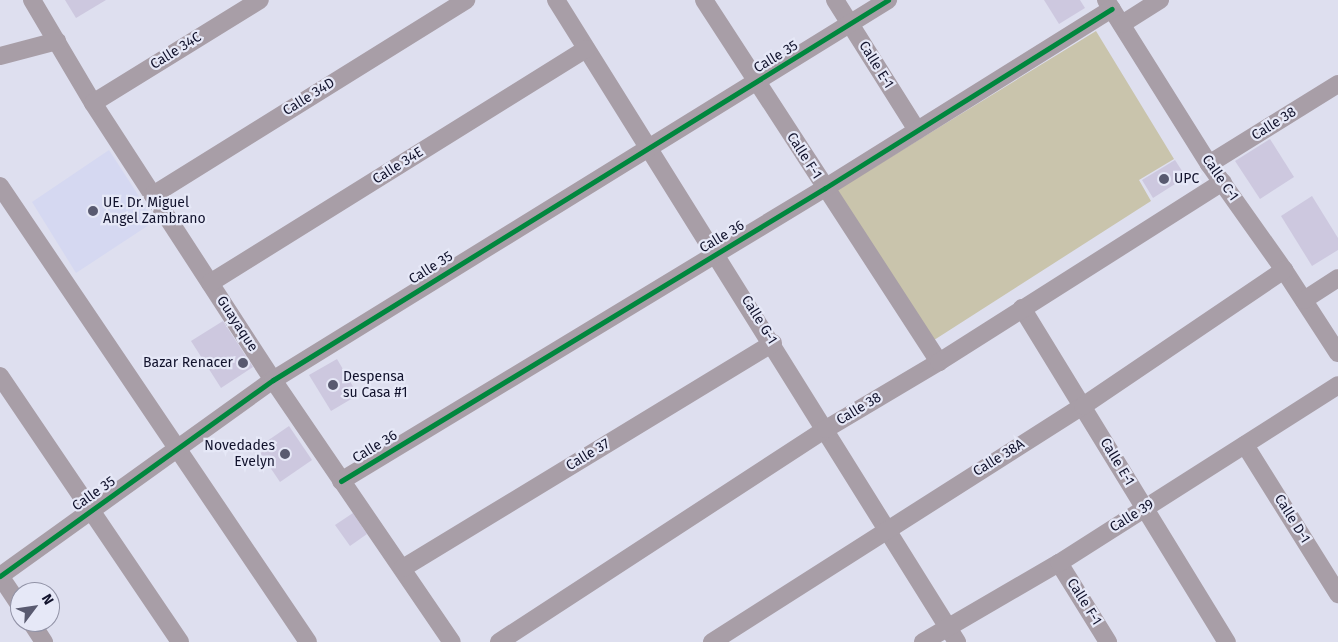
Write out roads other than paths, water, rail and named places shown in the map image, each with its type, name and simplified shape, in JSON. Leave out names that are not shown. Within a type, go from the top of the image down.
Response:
[{"type":"street","name":"Calle 34C","points":[[93,102],[260,0]]},
{"type":"street","name":"Calle 34D","points":[[153,195],[466,0]]},
{"type":"street","name":"Calle G-1","points":[[556,0],[773,343],[958,642]]},
{"type":"street","name":"Calle F-1","points":[[704,0],[939,362]]},
{"type":"street","name":"Calle E-1","points":[[835,0],[917,130]]},
{"type":"street","name":"Calle 35","points":[[0,576],[273,380],[648,147],[851,25],[888,0]]},
{"type":"street","points":[[1122,24],[1160,0]]},
{"type":"street","name":"Guayaque","points":[[38,2],[57,41],[93,102],[153,195],[273,380],[452,642]]},
{"type":"street","name":"Calle C-1","points":[[1109,5],[1209,164],[1284,270],[1338,353]]},
{"type":"street","name":"Calle 36","points":[[341,480],[825,188],[1109,5]]},
{"type":"street","points":[[0,56],[57,41]]},
{"type":"street","name":"Calle 34E","points":[[210,283],[586,48]]},
{"type":"street","name":"Calle 38","points":[[1209,164],[1338,84]]},
{"type":"street","name":"Calle 38","points":[[498,642],[826,429],[939,362],[1223,182]]},
{"type":"street","points":[[0,186],[176,451],[308,642]]},
{"type":"street","name":"Calle 38A","points":[[712,642],[886,528],[1083,406],[1284,270]]},
{"type":"street","points":[[1304,300],[1338,278]]},
{"type":"street","name":"Calle E-1","points":[[1022,308],[1227,642]]},
{"type":"street","name":"Calle 37","points":[[403,568],[773,343]]},
{"type":"street","points":[[0,376],[180,642]]},
{"type":"street","name":"Calle 39","points":[[923,642],[947,626],[1060,563],[1338,385]]},
{"type":"street","name":"Calle D-1","points":[[1246,445],[1338,594]]},
{"type":"street","name":"Calle F-1","points":[[1060,563],[1108,642]]},
{"type":"street","points":[[0,576],[10,591]]},
{"type":"place","name":"UPC","points":[[1164,179]]},
{"type":"place","name":"UE. Dr. Miguel Angel Zambrano","points":[[93,211]]},
{"type":"place","name":"Bazar Renacer","points":[[243,363]]},
{"type":"place","name":"Despensa su Casa #1","points":[[333,385]]},
{"type":"place","name":"Novedades Evelyn","points":[[285,454]]}]
